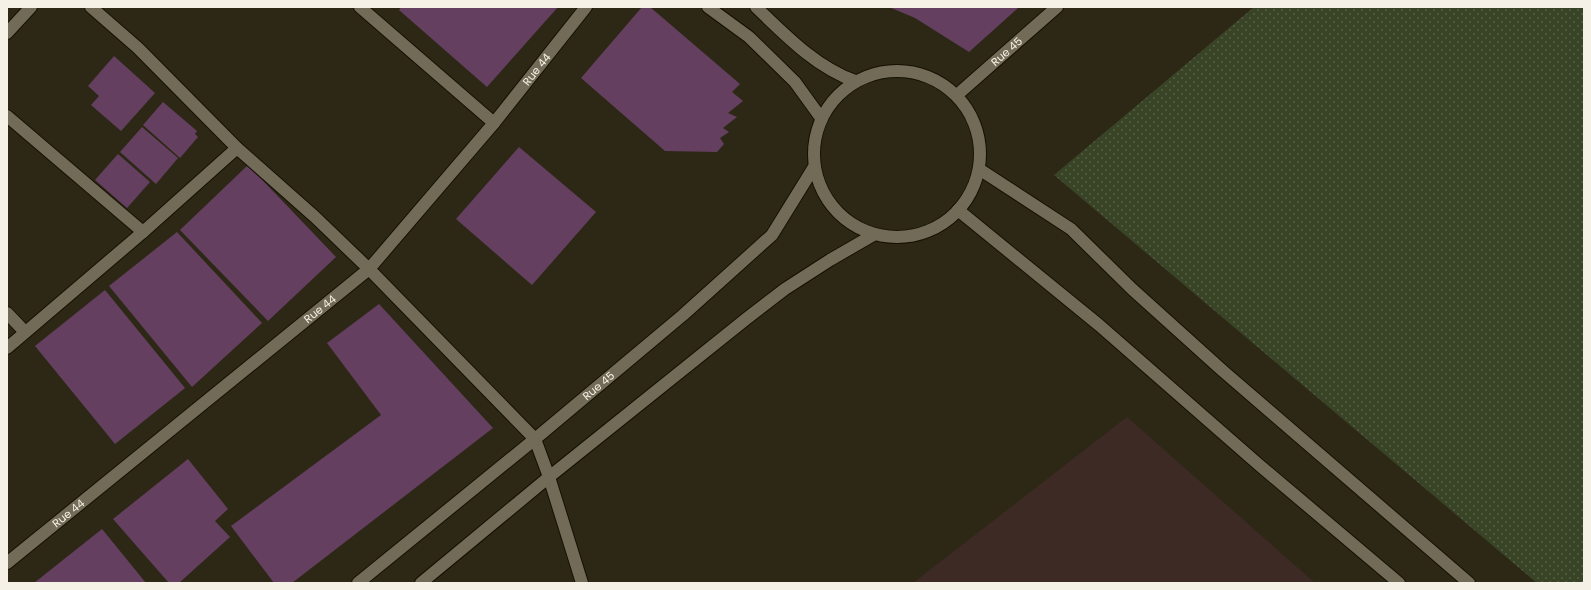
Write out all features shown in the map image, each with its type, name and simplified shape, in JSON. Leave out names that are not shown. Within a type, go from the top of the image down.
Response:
[{"type":"street","points":[[7,33],[31,7]]},
{"type":"street","points":[[91,7],[138,48],[237,148],[315,217],[535,439],[549,477],[582,583]]},
{"type":"street","points":[[360,7],[494,123]]},
{"type":"street","name":"Rue 44","points":[[7,563],[369,270],[494,123],[586,7]]},
{"type":"street","points":[[708,7],[749,37],[795,82],[821,118]]},
{"type":"street","points":[[756,7],[805,53],[842,77],[855,81]]},
{"type":"street","name":"Rue 45","points":[[956,95],[1057,7]]},
{"type":"street","points":[[890,71],[926,75],[956,95],[969,111],[977,129],[980,149],[979,168],[975,184],[968,197],[958,210],[934,228],[905,236],[875,234],[857,227],[841,216],[829,202],[819,185],[814,167],[814,142],[821,118],[841,91],[855,81],[890,71]]},
{"type":"street","points":[[7,116],[143,232]]},
{"type":"street","points":[[7,348],[143,232],[237,148]]},
{"type":"street","name":"Rue 45","points":[[358,583],[535,439],[683,315],[772,235],[814,167]]},
{"type":"street","points":[[979,168],[1071,229],[1132,289],[1223,371],[1469,583]]},
{"type":"street","points":[[958,210],[1099,325],[1264,469],[1399,583]]},
{"type":"street","points":[[421,583],[549,477],[785,289],[830,260],[875,234]]},
{"type":"street","points":[[7,313],[25,332]]},
{"type":"shaded area","points":[[1127,417],[1315,583],[913,583]]},
{"type":"green space","points":[[1254,7],[1584,7],[1584,583],[1537,583],[1054,175]]},
{"type":"building","points":[[401,7],[558,7],[487,87],[399,10]]},
{"type":"building","points":[[642,7],[650,7],[740,84],[732,92],[743,101],[728,113],[737,117],[723,128],[729,132],[720,138],[724,144],[717,152],[665,151],[581,78]]},
{"type":"building","points":[[889,7],[1019,7],[969,52],[915,18]]},
{"type":"building","points":[[114,56],[155,93],[121,131],[91,105],[99,96],[88,86]]},
{"type":"building","points":[[163,102],[197,131],[195,134],[198,137],[180,158],[143,125]]},
{"type":"building","points":[[142,127],[178,158],[156,184],[120,152]]},
{"type":"building","points":[[519,147],[596,212],[532,285],[456,219]]},
{"type":"building","points":[[118,154],[150,182],[127,208],[95,180]]},
{"type":"building","points":[[248,165],[336,257],[268,321],[180,230]]},
{"type":"building","points":[[177,232],[262,323],[192,387],[109,286]]},
{"type":"building","points":[[105,290],[185,388],[115,444],[35,346]]},
{"type":"building","points":[[379,304],[493,428],[292,583],[274,583],[231,526],[381,415],[327,343]]},
{"type":"building","points":[[188,459],[228,509],[215,521],[230,537],[179,583],[169,583],[113,519]]},
{"type":"building","points":[[102,529],[146,583],[34,583]]}]
